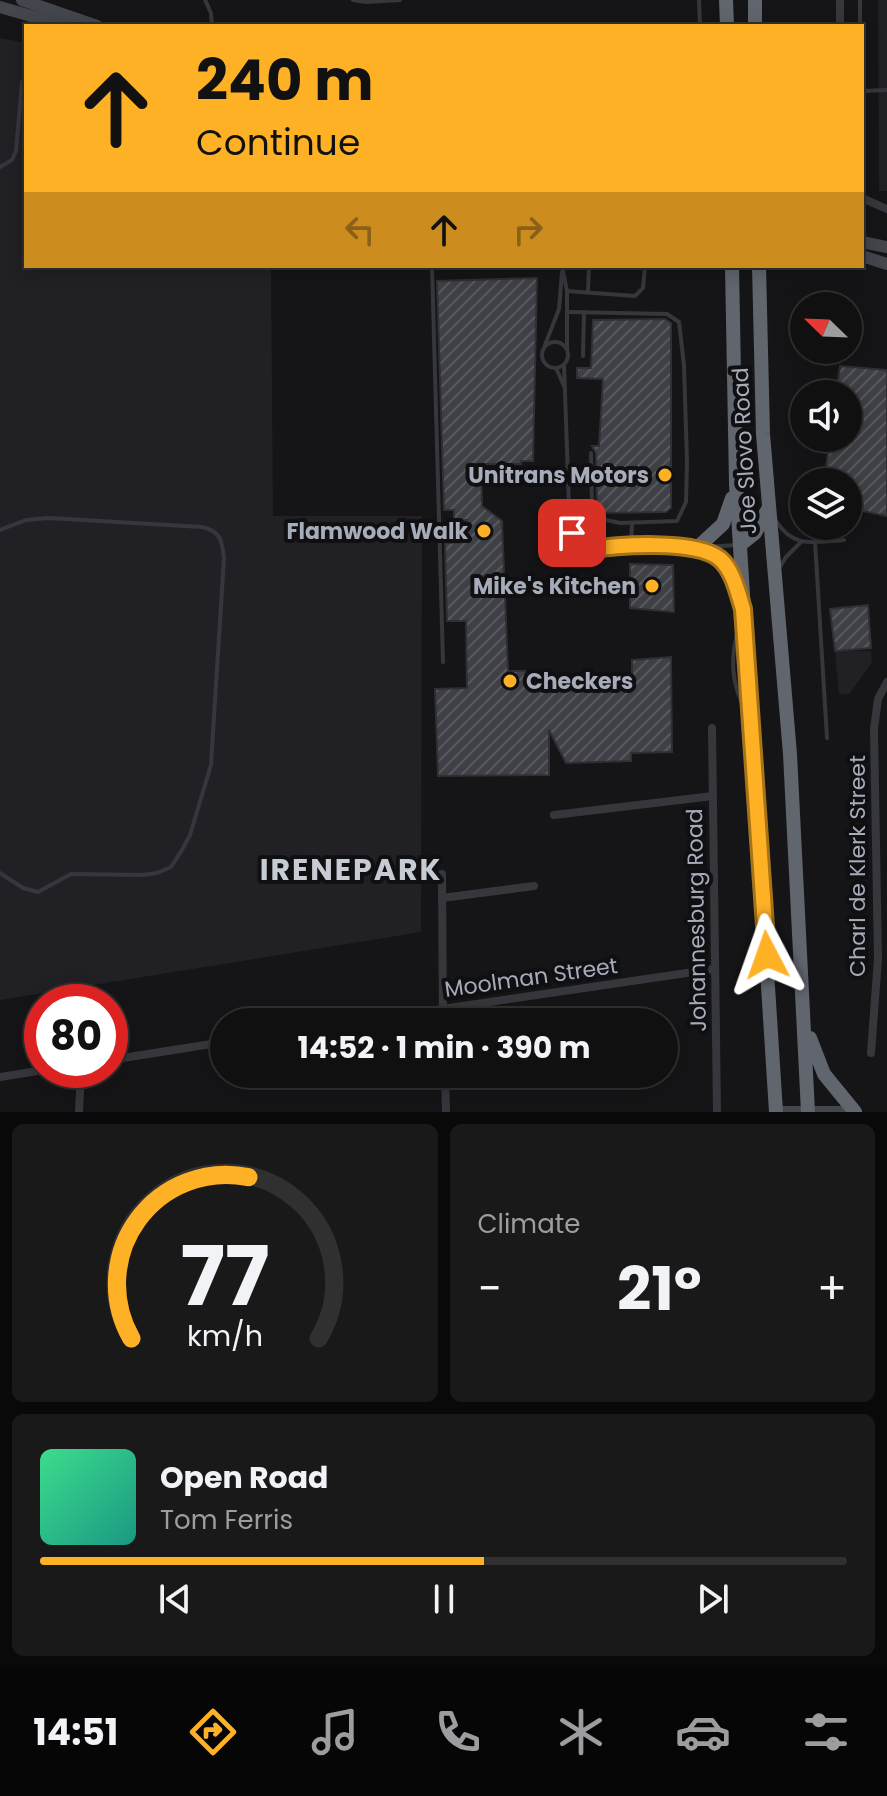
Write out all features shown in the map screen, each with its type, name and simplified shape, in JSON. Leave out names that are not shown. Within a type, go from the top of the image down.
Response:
[{"type":"highway","points":[[726,0],[727,24]]},
{"type":"highway","points":[[755,0],[755,24]]},
{"type":"highway","points":[[722,268],[733,311]]},
{"type":"highway","name":"Joe Slovo Road","points":[[732,268],[736,484],[775,1112]]},
{"type":"highway","name":"Joe Slovo Road","points":[[759,268],[760,365],[768,509],[790,754],[808,1111]]},
{"type":"highway","points":[[760,303],[770,268]]},
{"type":"highway","points":[[736,484],[723,524],[698,547],[722,561],[743,612]]},
{"type":"highway","points":[[740,545],[755,533],[768,509]]},
{"type":"highway","points":[[805,1022],[824,1074],[855,1112]]},
{"type":"street","points":[[22,0],[91,24]]},
{"type":"street","points":[[840,0],[840,24]]},
{"type":"street","points":[[0,7],[59,24]]},
{"type":"street","points":[[864,199],[887,209]]},
{"type":"street","points":[[864,242],[887,247]]},
{"type":"street","points":[[864,256],[887,262]]},
{"type":"street","name":"Charl de Klerk Street","points":[[871,1053],[878,959],[874,729],[878,699],[887,682]]},
{"type":"street","name":"Johannesburg Road","points":[[712,728],[717,1112]]},
{"type":"street","points":[[554,815],[713,796]]},
{"type":"street","points":[[442,874],[443,1008]]},
{"type":"street","points":[[442,898],[534,886]]},
{"type":"street","name":"Moolman Street","points":[[443,1008],[714,969]]},
{"type":"street","points":[[128,1057],[210,1044]]},
{"type":"street","points":[[0,1077],[24,1073]]},
{"type":"street","points":[[79,1112],[80,1088]]},
{"type":"street","points":[[445,1088],[446,1112]]},
{"type":"street","points":[[775,1112],[849,1112]]},
{"type":"lane","points":[[205,0],[212,24]]},
{"type":"lane","points":[[353,0],[400,0]]},
{"type":"lane","points":[[699,0],[700,24]]},
{"type":"lane","points":[[860,0],[860,24]]},
{"type":"lane","points":[[0,167],[12,160],[16,151],[22,82]]},
{"type":"lane","points":[[864,91],[886,89]]},
{"type":"lane","points":[[432,268],[443,662]]},
{"type":"lane","points":[[588,292],[589,268]]},
{"type":"lane","points":[[567,291],[638,295],[643,288],[645,268]]},
{"type":"lane","points":[[562,269],[566,277],[568,312],[568,358],[564,365],[570,510],[570,534],[561,543],[563,555],[575,560],[582,556],[586,541]]},
{"type":"lane","points":[[562,269],[559,309],[544,347],[543,360],[548,366],[556,368],[564,365]]},
{"type":"lane","points":[[568,312],[667,314],[675,317],[682,331],[687,462],[685,507],[677,521],[632,523],[600,520],[594,515],[591,453]]},
{"type":"lane","points":[[583,356],[584,312]]},
{"type":"lane","points":[[544,347],[556,341],[567,349]]},
{"type":"lane","points":[[556,368],[566,391]]},
{"type":"lane","points":[[768,509],[785,534],[801,542],[844,540]]},
{"type":"lane","points":[[570,510],[579,534],[586,541],[631,546],[740,545]]},
{"type":"lane","points":[[0,530],[26,520],[48,518],[202,527],[213,530],[221,538],[224,558],[211,765],[190,835],[177,859],[171,867],[143,875],[71,874],[38,892],[23,888],[0,873]]},
{"type":"lane","points":[[631,546],[632,523]]},
{"type":"lane","points":[[570,534],[579,534]]},
{"type":"lane","points":[[775,579],[786,557],[801,542]]},
{"type":"lane","points":[[815,542],[827,738]]},
{"type":"lane","points":[[586,550],[614,545]]},
{"type":"shaded area","points":[[878,0],[887,0],[887,191],[879,191]]},
{"type":"shaded area","points":[[0,38],[24,43],[24,268],[271,268],[273,516],[422,516],[421,932],[99,984],[24,984],[24,996],[0,1000]]},
{"type":"shaded area","points":[[835,651],[871,651],[872,662],[849,694],[839,694]]},
{"type":"building","name":"Flamwood Walk","points":[[537,278],[533,461],[481,464],[482,506],[502,521],[508,671],[525,671],[525,681],[632,678],[632,660],[671,657],[672,752],[631,753],[631,761],[566,763],[549,730],[549,775],[438,776],[435,689],[467,688],[466,621],[447,621],[445,543],[465,542],[467,520],[454,521],[454,510],[444,510],[437,281]]},
{"type":"building","points":[[665,319],[671,323],[671,508],[666,512],[600,513],[597,507],[596,453],[592,446],[599,446],[603,379],[577,378],[577,368],[591,368],[593,320]]},
{"type":"building","points":[[840,366],[887,370],[887,516],[862,511],[862,468],[826,468],[828,452],[862,452],[862,380],[838,380]]},
{"type":"building","points":[[630,564],[673,565],[674,612],[630,608]]},
{"type":"building","points":[[868,605],[871,648],[835,651],[830,609]]},
{"type":"place","name":"Unitrans Motors","points":[[665,475]]},
{"type":"place","name":"Flamwood Walk","points":[[484,531]]},
{"type":"place","name":"Mike's Kitchen","points":[[652,586]]},
{"type":"place","name":"Checkers","points":[[510,681]]},
{"type":"district","name":"IRENEPARK","points":[[351,870]]},
{"type":"route","points":[[572,533],[583,537],[586,550],[614,545],[698,547],[718,557],[731,577],[743,609],[767,955]]}]
